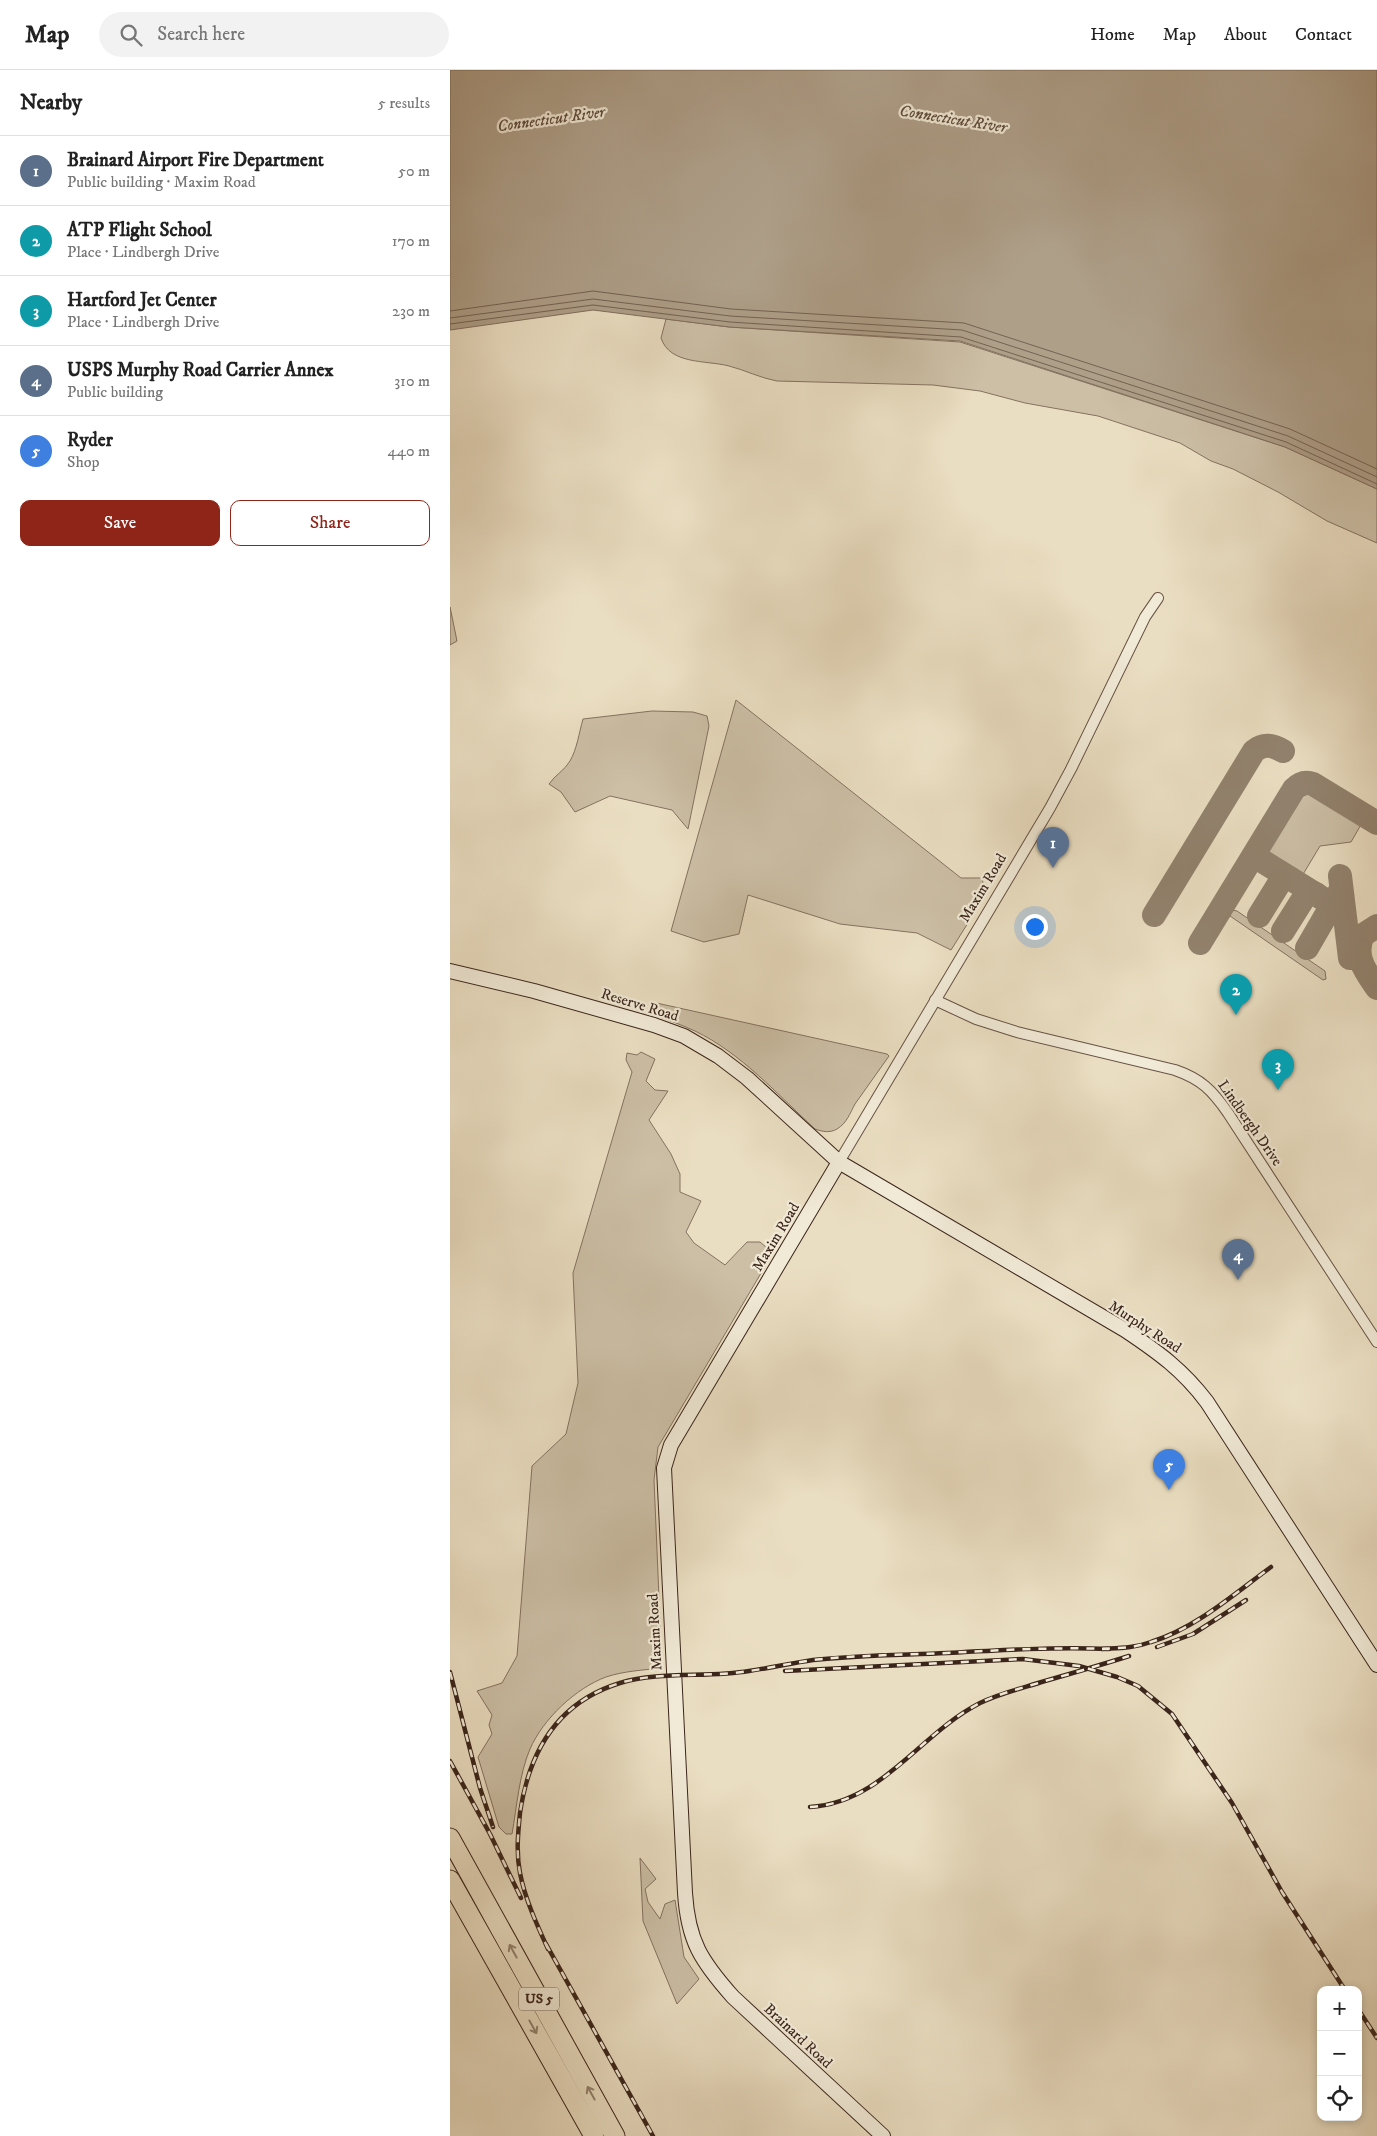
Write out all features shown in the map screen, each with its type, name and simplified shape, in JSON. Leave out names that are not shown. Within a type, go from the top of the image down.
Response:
[{"type":"highway","name":"US 5","points":[[450,1838],[615,2136]]},
{"type":"highway","name":"US 5","points":[[450,1880],[594,2136]]},
{"type":"street","name":"Maxim Road","points":[[699,1954],[689,1929],[685,1896],[664,1468],[671,1445],[1060,790],[1146,617],[1158,598]]},
{"type":"street","name":"Reserve Road","points":[[450,971],[534,991],[654,1025],[684,1036],[718,1056],[747,1078],[839,1162]]},
{"type":"street","name":"Lindbergh Drive","points":[[935,1000],[959,1012],[993,1025],[1175,1070],[1201,1082],[1218,1099],[1228,1113],[1377,1342]]},
{"type":"street","name":"Murphy Road","points":[[839,1162],[1125,1330],[1182,1372],[1209,1406],[1377,1665]]},
{"type":"street","name":"Brainard Road","points":[[699,1954],[713,1975],[732,1996],[883,2136]]},
{"type":"shaded area","points":[[666,319],[729,327],[960,342],[1285,447],[1377,489],[1377,543],[1327,521],[1278,492],[1233,469],[1211,461],[1180,443],[1098,416],[1025,403],[980,391],[933,385],[771,380],[729,366],[690,360],[672,353],[661,338]]},
{"type":"shaded area","points":[[450,607],[457,641],[450,645]]},
{"type":"shaded area","points":[[736,700],[961,878],[982,878],[985,892],[983,899],[951,950],[917,933],[840,924],[748,895],[739,934],[704,942],[671,931]]},
{"type":"shaded area","points":[[652,711],[693,712],[707,716],[709,726],[688,829],[672,810],[610,796],[575,812],[561,792],[549,784],[570,761],[583,719]]},
{"type":"shaded area","points":[[1309,794],[1321,798],[1362,823],[1351,842],[1320,846],[1299,881],[1269,862],[1264,854],[1295,802],[1300,797]]},
{"type":"shaded area","points":[[1232,910],[1237,911],[1325,971],[1326,979],[1323,980],[1230,916]]},
{"type":"shaded area","points":[[652,1002],[887,1054],[889,1056],[843,1124],[832,1131],[821,1131],[815,1129],[728,1051],[695,1031],[655,1015],[652,1011]]},
{"type":"shaded area","points":[[641,1052],[655,1059],[646,1081],[655,1090],[668,1091],[649,1120],[671,1154],[680,1174],[680,1192],[701,1201],[686,1232],[694,1243],[725,1265],[747,1242],[760,1242],[773,1253],[658,1447],[654,1480],[662,1668],[627,1672],[606,1677],[583,1689],[552,1716],[536,1738],[526,1759],[512,1834],[506,1834],[499,1827],[478,1757],[492,1734],[489,1725],[492,1715],[477,1691],[502,1683],[517,1656],[532,1466],[566,1434],[578,1383],[573,1273],[632,1072],[626,1060],[627,1053],[637,1055]]},
{"type":"shaded area","points":[[640,1858],[656,1879],[645,1889],[648,1902],[660,1919],[665,1904],[675,1900],[684,1957],[699,1979],[677,2004],[643,1921]]},
{"type":"water","name":"Connecticut River","points":[[450,70],[1377,70],[1377,489],[1285,447],[960,341],[729,327],[593,310],[450,330]]},
{"type":"taxiway","points":[[1154,915],[1254,751],[1268,746],[1283,751]]},
{"type":"taxiway","points":[[1200,943],[1298,785],[1303,783],[1313,784],[1377,823]]},
{"type":"taxiway","points":[[1254,856],[1341,910],[1343,914]]},
{"type":"taxiway","points":[[1340,876],[1350,958]]},
{"type":"taxiway","points":[[1259,916],[1280,882],[1283,879],[1291,879]]},
{"type":"taxiway","points":[[1307,948],[1340,891]]},
{"type":"taxiway","points":[[1283,931],[1305,896],[1316,894]]},
{"type":"taxiway","points":[[1377,926],[1363,935],[1359,950],[1362,963],[1377,988]]},
{"type":"railway","points":[[1102,1649],[1145,1644],[1168,1636],[1214,1609],[1271,1567]]},
{"type":"railway","points":[[1157,1647],[1193,1634],[1246,1600]]},
{"type":"railway","points":[[548,1949],[528,1902],[519,1866],[519,1828],[524,1790],[539,1750],[550,1732],[563,1716],[598,1691],[635,1679],[733,1673],[830,1658],[1028,1649],[1109,1649]]},
{"type":"railway","points":[[810,1807],[835,1803],[879,1781],[958,1716],[980,1703],[996,1696],[1129,1656]]},
{"type":"railway","points":[[785,1671],[1023,1659],[1079,1666],[1117,1677],[1138,1686],[1172,1714],[1232,1803],[1282,1892],[1342,1986]]},
{"type":"railway","points":[[450,1672],[480,1788],[493,1827]]},
{"type":"railway","points":[[450,1761],[490,1834],[521,1898]]},
{"type":"railway","points":[[546,1944],[653,2136]]},
{"type":"railway","points":[[1362,2015],[1377,2038]]},
{"type":"place","name":"Brainard Airport Fire Department","points":[[1053,868]]},
{"type":"place","name":"ATP Flight School","points":[[1236,1015]]},
{"type":"place","name":"Hartford Jet Center","points":[[1278,1090]]},
{"type":"place","name":"USPS Murphy Road Carrier Annex","points":[[1238,1280]]},
{"type":"place","name":"Ryder","points":[[1169,1490]]}]
